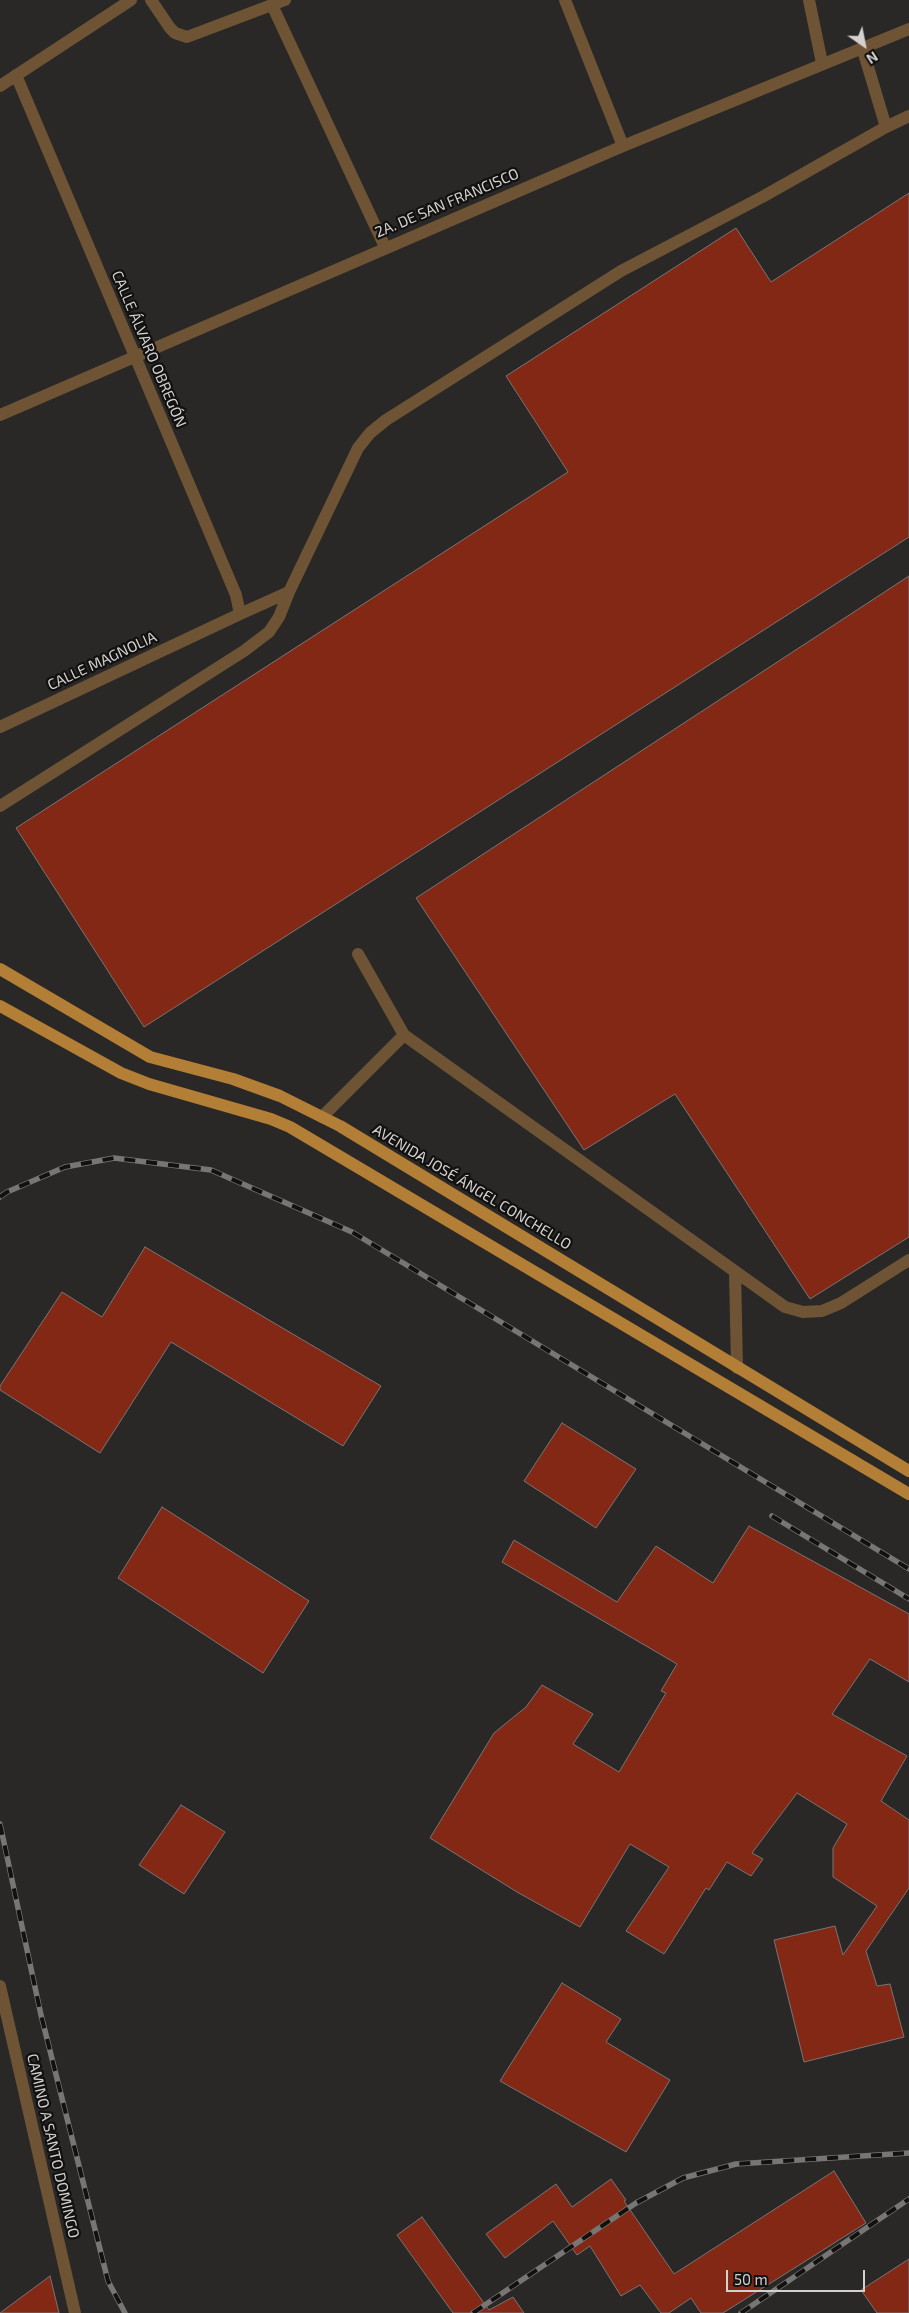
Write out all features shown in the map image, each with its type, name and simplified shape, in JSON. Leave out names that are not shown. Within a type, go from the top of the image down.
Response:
[{"type":"main road","name":"AVENIDA JOSÉ ÁNGEL CONCHELLO","points":[[0,969],[150,1057],[233,1079],[280,1096],[322,1116],[909,1471]]},
{"type":"main road","points":[[0,1006],[121,1073],[149,1084],[271,1119],[290,1127],[909,1494]]},
{"type":"street","points":[[0,86],[131,0]]},
{"type":"street","points":[[151,0],[170,28],[175,33],[187,37],[285,0]]},
{"type":"street","points":[[564,0],[623,146]]},
{"type":"street","points":[[809,0],[822,63]]},
{"type":"street","points":[[272,5],[385,247]]},
{"type":"street","name":"2A. DE SAN FRANCISCO","points":[[0,415],[385,247],[822,63],[909,29]]},
{"type":"street","points":[[862,47],[886,127]]},
{"type":"street","name":"CALLE ÁLVARO OBREGÓN","points":[[16,76],[236,595],[240,614]]},
{"type":"street","points":[[0,806],[244,652],[269,632],[280,618],[289,592],[358,448],[375,428],[483,357],[621,271],[764,196],[909,116]]},
{"type":"street","points":[[240,614],[289,592]]},
{"type":"street","name":"CALLE MAGNOLIA","points":[[0,727],[240,614]]},
{"type":"street","points":[[358,954],[404,1035],[785,1307],[803,1312],[822,1312],[841,1303],[909,1260]]},
{"type":"street","points":[[322,1116],[404,1035]]},
{"type":"street","points":[[736,1271],[737,1368]]},
{"type":"street","name":"CAMINO A SANTO DOMINGO","points":[[0,1986],[75,2313]]},
{"type":"building","points":[[909,193],[909,537],[144,1027],[16,828],[568,472],[506,376],[736,228],[771,282]]},
{"type":"building","points":[[909,576],[909,1237],[810,1299],[675,1094],[584,1150],[416,898]]},
{"type":"building","points":[[145,1247],[381,1386],[343,1446],[171,1342],[100,1453],[0,1390],[0,1386],[62,1292],[102,1317]]},
{"type":"building","points":[[562,1423],[636,1469],[596,1528],[524,1481]]},
{"type":"building","points":[[162,1507],[309,1601],[263,1673],[118,1578]]},
{"type":"building","points":[[749,1526],[909,1614],[909,1682],[870,1659],[832,1714],[907,1756],[881,1801],[909,1820],[909,1888],[866,1951],[877,1986],[890,1984],[904,2037],[804,2062],[774,1940],[835,1926],[843,1955],[877,1906],[833,1877],[833,1848],[847,1824],[797,1793],[752,1853],[763,1859],[751,1876],[727,1862],[709,1890],[706,1888],[664,1954],[626,1931],[669,1867],[630,1844],[580,1927],[517,1892],[430,1838],[494,1733],[526,1707],[542,1685],[593,1714],[573,1744],[619,1772],[666,1693],[661,1691],[677,1664],[502,1562],[514,1540],[617,1602],[656,1546],[713,1583]]},
{"type":"building","points":[[181,1805],[225,1832],[184,1894],[139,1865]]},
{"type":"building","points":[[562,1983],[621,2019],[606,2042],[670,2080],[626,2152],[500,2081]]},
{"type":"building","points":[[834,2171],[866,2223],[723,2313],[701,2313],[691,2298],[669,2313],[661,2313],[640,2285],[621,2296],[590,2246],[577,2255],[553,2221],[505,2258],[486,2234],[556,2184],[572,2207],[611,2179],[674,2274]]},
{"type":"building","points":[[422,2217],[489,2310],[513,2297],[524,2313],[453,2313],[397,2235]]},
{"type":"building","points":[[909,2259],[909,2313],[877,2313],[861,2290]]},
{"type":"building","points":[[50,2276],[59,2313],[0,2313]]},
{"type":"railway","points":[[0,1197],[7,1192],[65,1167],[114,1158],[211,1170],[352,1232],[909,1569]]},
{"type":"railway","points":[[772,1516],[909,1599]]},
{"type":"railway","points":[[0,1824],[41,2015],[108,2281],[125,2313]]},
{"type":"railway","points":[[473,2313],[636,2203],[683,2178],[736,2164],[909,2153]]},
{"type":"railway","points":[[741,2313],[909,2199]]}]
